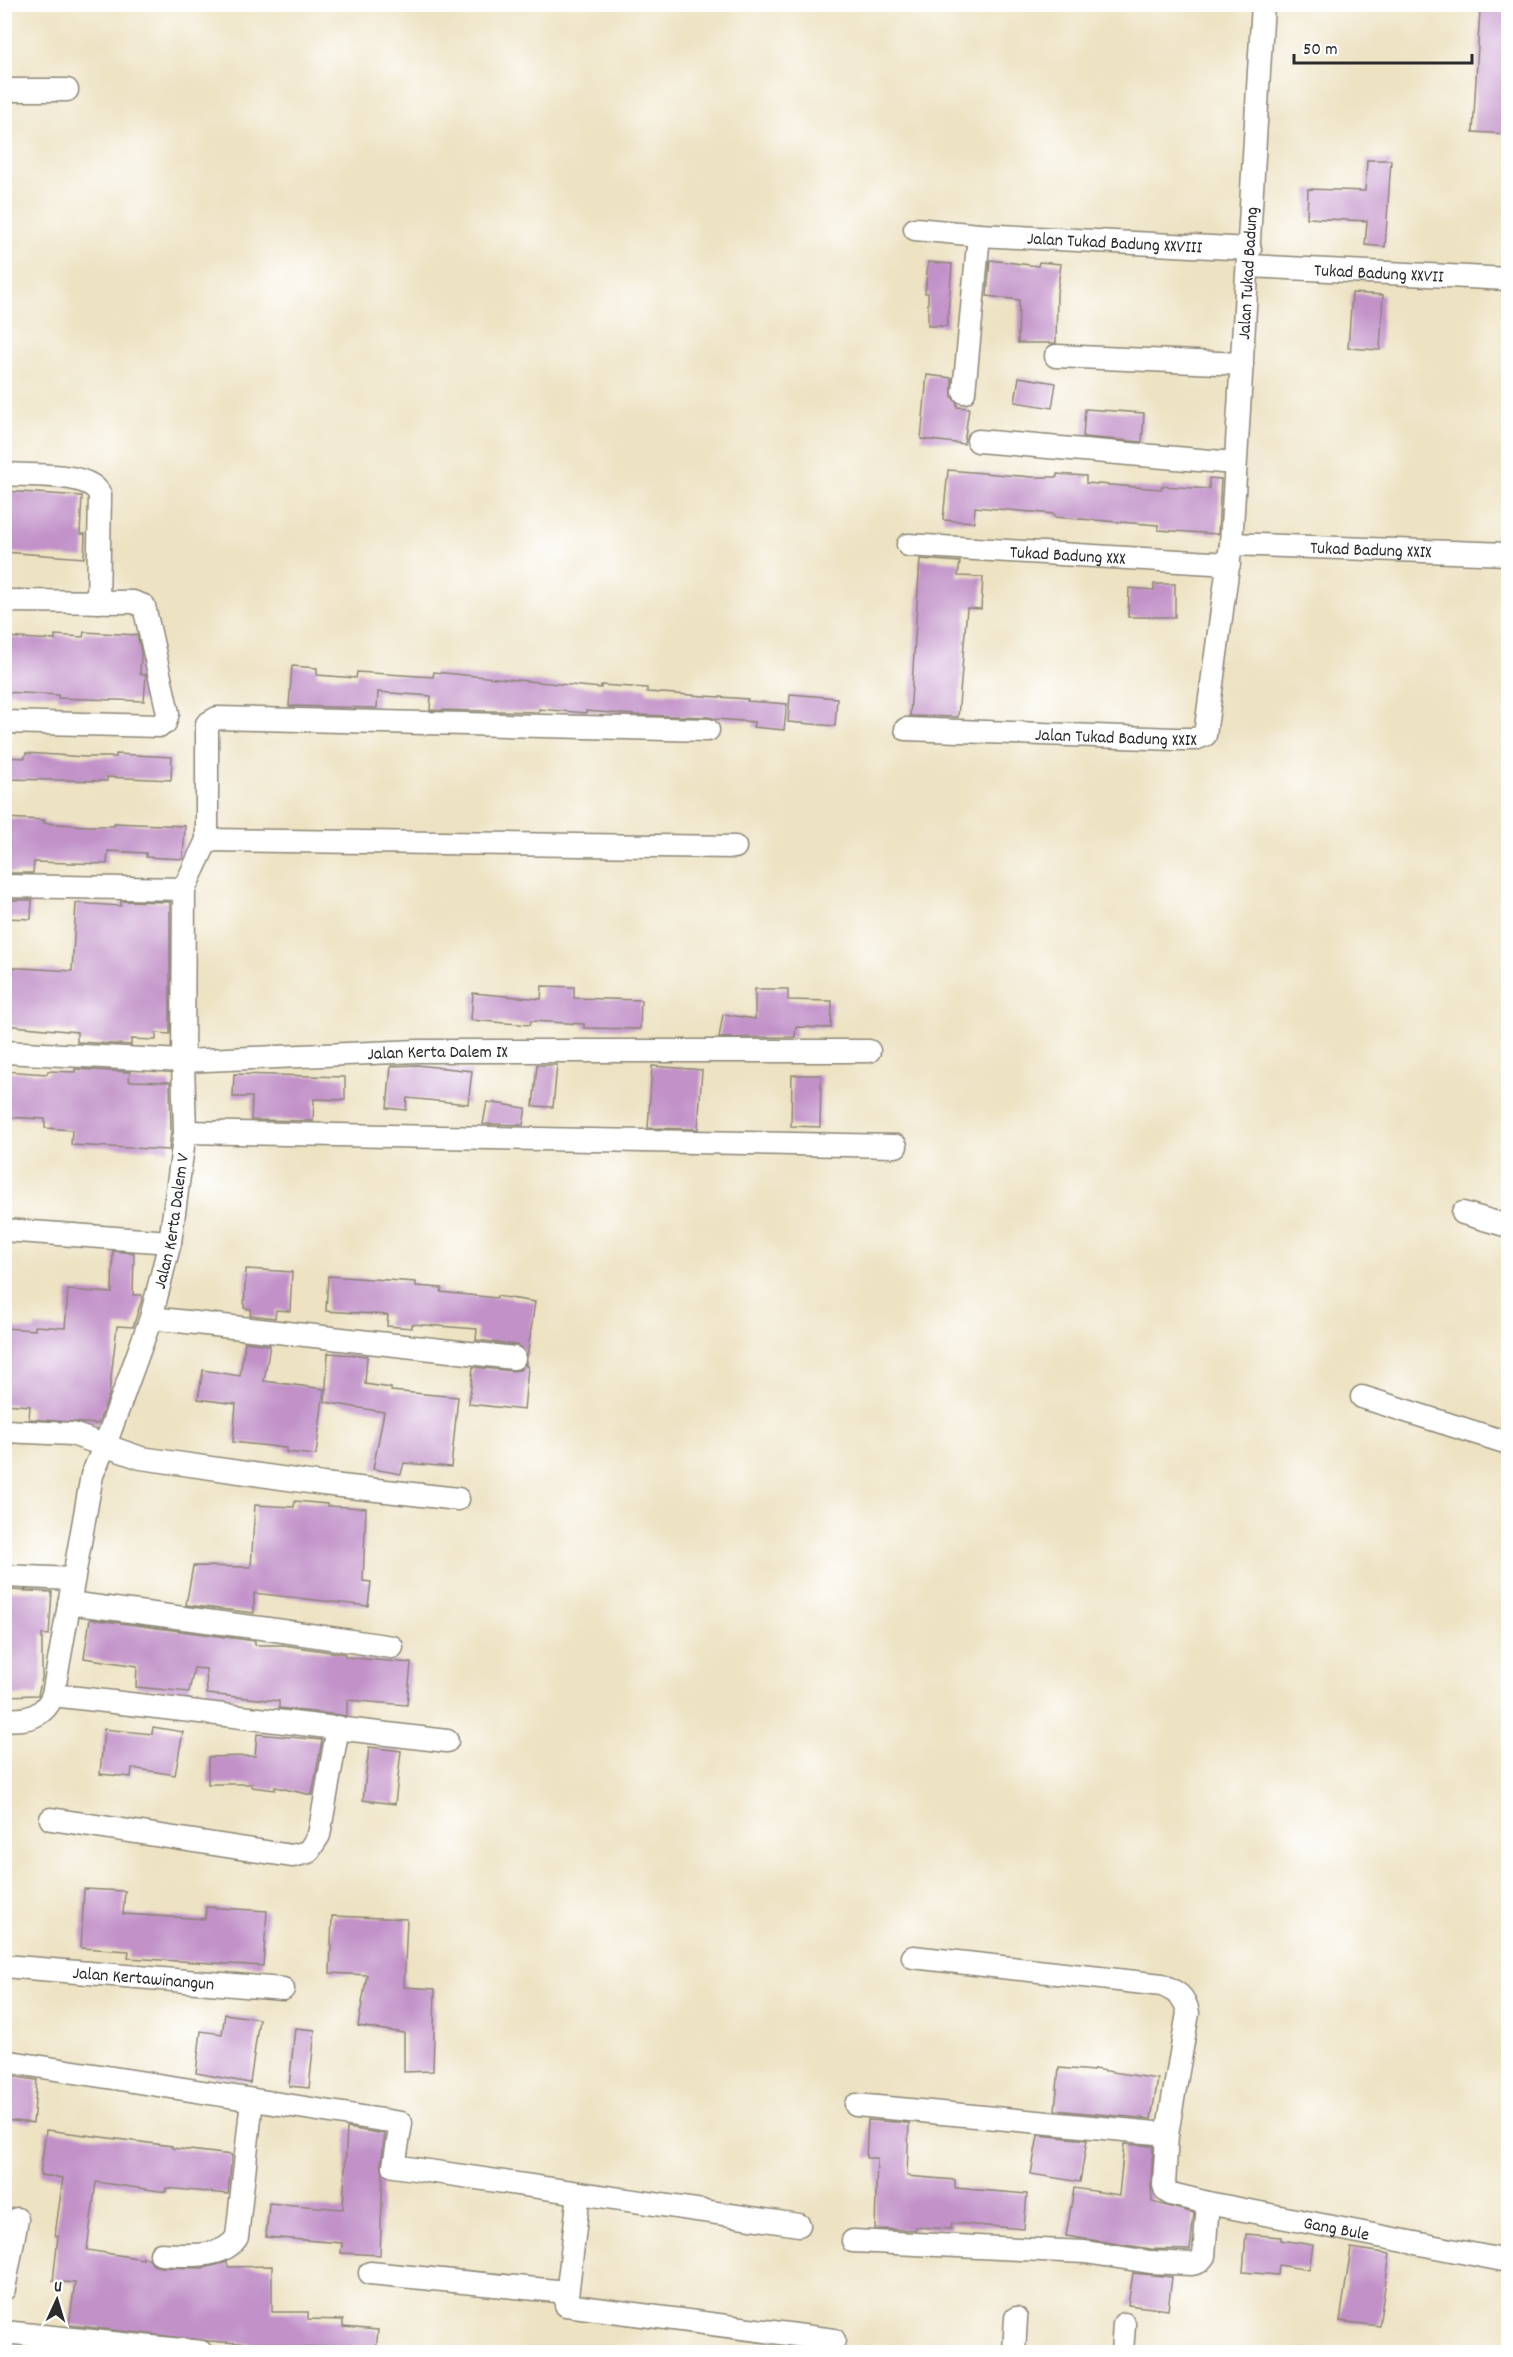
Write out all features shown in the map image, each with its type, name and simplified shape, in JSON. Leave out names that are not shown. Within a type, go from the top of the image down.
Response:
[{"type":"street","name":"Jalan Tukad Badung","points":[[1230,554],[1234,464],[1250,257],[1263,4]]},
{"type":"street","points":[[4,90],[67,90]]},
{"type":"street","name":"Jalan Tukad Badung XXVIII","points":[[915,229],[1250,257]]},
{"type":"street","points":[[964,392],[979,235]]},
{"type":"street","name":"Tukad Badung XXVII","points":[[1250,257],[1509,279]]},
{"type":"street","points":[[1056,356],[1242,364]]},
{"type":"street","points":[[978,441],[1234,464]]},
{"type":"street","points":[[4,474],[80,478],[98,488],[100,495],[98,602]]},
{"type":"street","name":"Tukad Badung XXX","points":[[908,545],[1230,554]]},
{"type":"street","name":"Tukad Badung XXIX","points":[[1230,554],[1509,554]]},
{"type":"street","name":"Jalan Tukad Badung XXIX","points":[[906,729],[1175,739],[1203,737],[1230,554]]},
{"type":"street","points":[[4,601],[133,602],[144,606],[168,713],[165,723],[159,726],[4,722]]},
{"type":"street","name":"Jalan Kerta Dalem V","points":[[50,1702],[92,1475],[151,1318],[170,1242],[185,1132],[184,889],[207,840],[205,732],[209,721],[228,718],[708,730]]},
{"type":"street","points":[[207,840],[735,847]]},
{"type":"street","points":[[4,886],[184,889]]},
{"type":"street","name":"Jalan Kerta Dalem IX","points":[[4,1052],[183,1061],[418,1051],[869,1051]]},
{"type":"street","points":[[185,1132],[896,1146]]},
{"type":"street","points":[[1463,1213],[1509,1226]]},
{"type":"street","points":[[4,1230],[170,1242]]},
{"type":"street","points":[[151,1318],[514,1358]]},
{"type":"street","points":[[1362,1397],[1509,1443]]},
{"type":"street","points":[[4,1431],[72,1434],[141,1458],[323,1485],[458,1499]]},
{"type":"street","points":[[4,1576],[73,1579]]},
{"type":"street","points":[[69,1603],[392,1647]]},
{"type":"street","points":[[4,1719],[31,1718],[50,1702],[338,1727],[447,1741]]},
{"type":"street","points":[[51,1819],[292,1856],[299,1855],[308,1852],[319,1835],[338,1727]]},
{"type":"street","points":[[856,2105],[1167,2134],[1188,2013],[1186,2002],[1179,1993],[1162,1985],[913,1957]]},
{"type":"street","name":"Jalan Kertawinangun","points":[[4,1966],[283,1989]]},
{"type":"street","points":[[4,2061],[401,2123],[394,2166],[799,2225]]},
{"type":"street","points":[[161,2254],[194,2255],[225,2250],[237,2237],[252,2100]]},
{"type":"street","name":"Gang Bule","points":[[1167,2134],[1164,2185],[1166,2191],[1208,2203],[1509,2261]]},
{"type":"street","points":[[579,2193],[566,2305],[834,2340]]},
{"type":"street","points":[[853,2241],[1084,2252],[1150,2262],[1192,2264],[1199,2262],[1204,2256],[1208,2203]]},
{"type":"street","points":[[4,2289],[17,2219]]},
{"type":"street","points":[[370,2273],[567,2292]]},
{"type":"street","points":[[1014,2352],[1017,2318]]},
{"type":"street","points":[[1122,2352],[1124,2324]]},
{"type":"street","points":[[4,2332],[201,2352]]},
{"type":"building","points":[[1480,9],[1509,11],[1509,134],[1473,132]]},
{"type":"building","points":[[1367,160],[1391,160],[1385,247],[1365,245],[1367,221],[1307,218],[1308,189],[1365,191]]},
{"type":"building","points":[[990,260],[1038,266],[1039,262],[1061,264],[1057,293],[1056,343],[1018,343],[1019,300],[987,296]]},
{"type":"building","points":[[928,262],[952,264],[947,326],[928,326],[928,293],[925,293]]},
{"type":"building","points":[[1352,293],[1383,295],[1380,350],[1348,348]]},
{"type":"building","points":[[927,375],[952,378],[952,397],[957,407],[969,408],[964,444],[921,439]]},
{"type":"building","points":[[1019,377],[1056,383],[1052,408],[1015,402]]},
{"type":"building","points":[[1085,409],[1144,413],[1142,442],[1083,437]]},
{"type":"building","points":[[948,470],[1032,477],[1057,477],[1057,474],[1086,476],[1086,483],[1161,489],[1162,486],[1209,489],[1209,478],[1221,479],[1218,534],[1158,530],[1158,525],[1054,517],[1054,514],[975,507],[974,522],[943,520]]},
{"type":"building","points":[[4,491],[82,496],[80,534],[85,534],[84,558],[4,552]]},
{"type":"building","points":[[920,559],[960,562],[958,576],[983,577],[981,609],[967,608],[958,717],[910,716]]},
{"type":"building","points":[[1154,584],[1175,584],[1175,617],[1128,617],[1129,588],[1154,590]]},
{"type":"building","points":[[84,632],[137,635],[141,653],[140,674],[146,675],[144,701],[58,698],[58,695],[4,692],[4,637],[55,640],[55,635],[83,637]]},
{"type":"building","points":[[292,666],[317,668],[317,675],[356,678],[357,672],[433,677],[434,672],[601,688],[601,685],[647,688],[647,692],[787,704],[784,730],[753,727],[754,722],[708,717],[539,709],[539,712],[430,710],[431,696],[378,692],[377,708],[289,706]]},
{"type":"building","points":[[790,694],[837,698],[835,726],[788,722]]},
{"type":"building","points":[[26,753],[85,757],[116,757],[116,754],[172,757],[171,780],[107,777],[107,781],[4,779],[4,757],[25,758]]},
{"type":"building","points":[[4,818],[44,820],[44,823],[86,826],[114,826],[114,823],[185,826],[183,859],[146,857],[146,853],[108,851],[107,864],[34,862],[33,873],[4,873]]},
{"type":"building","points":[[4,900],[32,900],[31,919],[4,918]]},
{"type":"building","points":[[121,901],[170,902],[170,1034],[156,1033],[156,1040],[131,1039],[131,1045],[77,1042],[77,1032],[4,1025],[4,967],[72,971],[76,903],[121,906]]},
{"type":"building","points":[[542,986],[574,987],[574,998],[641,1000],[640,1029],[584,1028],[584,1024],[531,1021],[530,1025],[471,1020],[473,993],[541,999]]},
{"type":"building","points":[[755,989],[788,989],[788,1000],[832,1001],[831,1028],[796,1027],[795,1037],[719,1038],[723,1014],[755,1019]]},
{"type":"building","points":[[417,1065],[472,1071],[468,1104],[407,1098],[406,1110],[387,1108],[391,1066]]},
{"type":"building","points":[[537,1065],[557,1065],[553,1107],[533,1106]]},
{"type":"building","points":[[652,1066],[702,1070],[698,1129],[648,1128]]},
{"type":"building","points":[[75,1069],[130,1072],[129,1081],[170,1082],[169,1150],[71,1145],[72,1130],[45,1128],[45,1119],[4,1117],[4,1071],[47,1074],[48,1071],[75,1072]]},
{"type":"building","points":[[234,1074],[345,1077],[345,1100],[314,1099],[313,1121],[251,1120],[252,1097],[233,1097]]},
{"type":"building","points":[[792,1075],[821,1075],[820,1127],[791,1126]]},
{"type":"building","points":[[487,1102],[526,1108],[523,1125],[483,1124]]},
{"type":"building","points":[[113,1251],[134,1253],[133,1295],[142,1295],[142,1299],[133,1327],[117,1326],[109,1395],[98,1424],[29,1419],[30,1406],[4,1404],[4,1328],[35,1330],[35,1326],[65,1328],[68,1290],[112,1293]]},
{"type":"building","points":[[246,1269],[292,1272],[290,1311],[276,1310],[275,1318],[250,1315],[251,1309],[244,1308]]},
{"type":"building","points":[[328,1276],[416,1282],[416,1286],[442,1288],[441,1292],[496,1298],[497,1296],[535,1302],[527,1357],[522,1348],[516,1345],[476,1340],[477,1329],[412,1324],[412,1328],[387,1326],[388,1315],[326,1311]]},
{"type":"building","points":[[245,1342],[270,1345],[264,1381],[324,1389],[316,1455],[286,1452],[286,1448],[233,1442],[236,1404],[198,1399],[203,1370],[240,1376]]},
{"type":"building","points":[[328,1353],[367,1356],[365,1384],[391,1388],[391,1391],[458,1397],[451,1467],[404,1463],[401,1474],[373,1469],[384,1412],[325,1402]]},
{"type":"building","points":[[526,1362],[528,1367],[524,1410],[469,1404],[473,1367],[513,1371],[520,1370]]},
{"type":"building","points":[[295,1501],[327,1504],[327,1506],[366,1508],[363,1581],[371,1582],[368,1606],[254,1593],[254,1613],[186,1605],[193,1566],[251,1567],[255,1505],[294,1507]]},
{"type":"building","points":[[8,1590],[52,1592],[49,1635],[42,1634],[42,1678],[38,1695],[4,1696]]},
{"type":"building","points":[[90,1619],[255,1641],[255,1645],[283,1645],[345,1654],[345,1657],[411,1663],[407,1705],[347,1700],[347,1716],[279,1708],[279,1701],[207,1694],[206,1669],[194,1668],[189,1692],[136,1687],[137,1666],[84,1658]]},
{"type":"building","points":[[153,1727],[183,1732],[175,1775],[132,1768],[131,1777],[100,1774],[104,1729],[152,1734]]},
{"type":"building","points":[[257,1734],[322,1740],[312,1795],[275,1787],[275,1790],[252,1787],[252,1784],[208,1784],[208,1757],[255,1756]]},
{"type":"building","points":[[369,1747],[401,1751],[395,1804],[363,1800]]},
{"type":"building","points":[[84,1889],[125,1891],[123,1914],[205,1919],[206,1907],[267,1911],[263,1966],[128,1958],[129,1951],[81,1948]]},
{"type":"building","points":[[332,1916],[407,1919],[404,1987],[435,1989],[433,2071],[404,2072],[404,2033],[358,2026],[367,1975],[330,1973]]},
{"type":"building","points":[[225,2014],[259,2019],[250,2083],[196,2073],[201,2031],[222,2034]]},
{"type":"building","points":[[295,2028],[315,2030],[309,2088],[289,2086]]},
{"type":"building","points":[[1059,2068],[1093,2071],[1094,2069],[1158,2079],[1151,2119],[1055,2110]]},
{"type":"building","points":[[4,2075],[37,2080],[33,2123],[4,2120]]},
{"type":"building","points":[[868,2120],[909,2123],[907,2176],[955,2180],[955,2188],[1027,2194],[1024,2229],[952,2223],[951,2229],[916,2227],[915,2230],[875,2229],[877,2158],[866,2158]]},
{"type":"building","points":[[347,2128],[385,2134],[381,2164],[383,2173],[380,2255],[341,2253],[342,2243],[266,2237],[269,2203],[343,2209]]},
{"type":"building","points":[[46,2130],[232,2155],[228,2194],[166,2188],[166,2192],[96,2182],[87,2250],[148,2258],[153,2265],[160,2267],[204,2268],[227,2262],[228,2267],[272,2266],[272,2312],[308,2312],[308,2319],[343,2320],[343,2327],[378,2330],[376,2352],[322,2352],[322,2347],[282,2349],[282,2346],[209,2341],[69,2325],[75,2283],[53,2281],[58,2236],[55,2235],[63,2178],[40,2175]]},
{"type":"building","points":[[1038,2135],[1087,2140],[1080,2182],[1031,2174]]},
{"type":"building","points":[[1124,2144],[1153,2146],[1152,2202],[1194,2213],[1190,2250],[1151,2249],[1066,2236],[1074,2188],[1119,2195]]},
{"type":"building","points":[[1246,2234],[1281,2237],[1281,2240],[1313,2245],[1309,2270],[1279,2265],[1278,2275],[1243,2272]]},
{"type":"building","points":[[1351,2248],[1390,2254],[1379,2326],[1340,2321]]},
{"type":"building","points":[[1133,2273],[1172,2277],[1168,2310],[1128,2305]]}]
